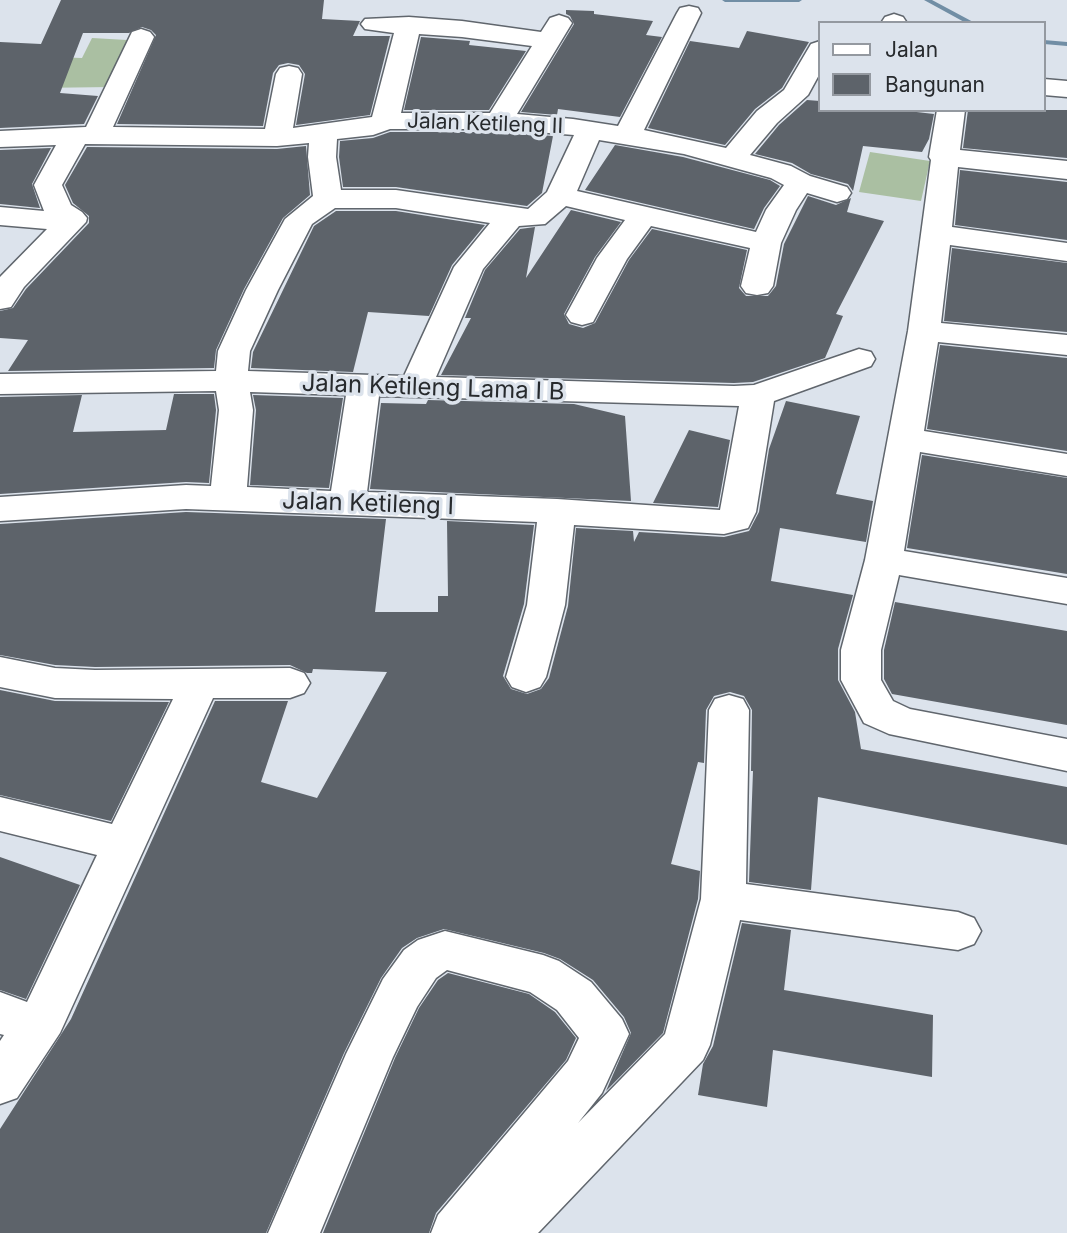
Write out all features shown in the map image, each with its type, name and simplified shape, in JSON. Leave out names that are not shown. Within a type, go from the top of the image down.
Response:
[{"type":"street","points":[[627,136],[689,13]]},
{"type":"street","points":[[374,24],[555,32],[499,121]]},
{"type":"street","points":[[385,121],[409,25]]},
{"type":"street","points":[[71,222],[72,218],[58,210],[48,185],[86,135],[141,37]]},
{"type":"street","points":[[732,158],[767,117],[794,95],[817,62]]},
{"type":"street","points":[[277,138],[289,74]]},
{"type":"street","points":[[1046,87],[1067,89]]},
{"type":"street","points":[[951,112],[943,157],[924,331],[884,560],[861,650],[861,681],[878,712],[903,723],[1067,755]]},
{"type":"street","name":"Jalan Ketileng II","points":[[0,139],[86,135],[277,138],[373,127],[385,121],[499,121],[590,130],[687,146],[781,172],[800,182],[837,193]]},
{"type":"street","points":[[228,499],[236,410],[231,381],[234,351],[300,219],[328,199],[396,199],[511,217],[535,218],[560,196],[590,130]]},
{"type":"street","points":[[324,133],[323,180],[328,199]]},
{"type":"street","points":[[943,157],[1067,170]]},
{"type":"street","points":[[757,286],[766,243],[781,210],[800,182]]},
{"type":"street","points":[[560,196],[766,243]]},
{"type":"street","points":[[0,216],[71,222]]},
{"type":"street","points":[[582,315],[612,258],[643,216]]},
{"type":"street","points":[[416,387],[427,357],[470,267],[511,217]]},
{"type":"street","points":[[4,287],[71,222]]},
{"type":"street","points":[[935,234],[1067,252]]},
{"type":"street","points":[[924,331],[1067,345]]},
{"type":"street","name":"Jalan Ketileng Lama I B","points":[[0,384],[231,381],[619,394],[758,395],[859,359]]},
{"type":"street","points":[[347,504],[364,385]]},
{"type":"street","name":"Jalan Ketileng I","points":[[0,509],[186,497],[557,511],[714,523],[735,519],[758,395]]},
{"type":"street","points":[[905,439],[1067,465]]},
{"type":"street","points":[[526,677],[546,604],[557,511]]},
{"type":"street","points":[[884,560],[1067,591]]},
{"type":"street","points":[[0,672],[55,683],[290,683]]},
{"type":"street","points":[[0,1082],[18,1020],[126,845],[200,684]]},
{"type":"street","points":[[502,1233],[642,1093],[686,1045],[723,899],[729,710]]},
{"type":"street","points":[[0,814],[126,845]]},
{"type":"street","points":[[723,899],[958,931]]},
{"type":"street","points":[[295,1233],[370,1054],[400,993],[420,964],[445,950],[543,975],[574,996],[605,1034],[585,1077],[457,1233]]},
{"type":"green space","points":[[92,38],[127,40],[111,87],[36,88],[50,57],[82,58]]},
{"type":"green space","points":[[870,152],[930,161],[921,201],[859,192]]},
{"type":"building","points":[[61,0],[324,0],[322,19],[360,21],[353,36],[390,36],[370,115],[296,125],[305,74],[299,65],[288,63],[279,65],[273,73],[263,126],[117,124],[156,35],[142,27],[129,33],[83,33],[60,93],[98,96],[84,124],[0,128],[0,42],[41,44]]},
{"type":"building","points":[[566,10],[594,11],[594,14],[653,21],[646,35],[662,37],[620,117],[558,109],[557,115],[521,112],[574,24]]},
{"type":"building","points":[[747,31],[809,42],[782,88],[755,109],[725,145],[648,128],[690,41],[739,48]]},
{"type":"building","points":[[421,37],[470,41],[469,45],[526,51],[489,110],[404,110]]},
{"type":"building","points":[[807,100],[818,101],[818,112],[934,114],[929,139],[922,152],[863,146],[853,191],[848,184],[811,174],[792,163],[755,154],[779,125]]},
{"type":"building","points":[[1067,110],[1067,158],[963,148],[968,112]]},
{"type":"building","points":[[390,132],[499,132],[553,136],[542,193],[527,206],[396,187],[343,187],[340,141],[373,138]]},
{"type":"building","points":[[615,145],[683,157],[770,180],[780,186],[764,208],[754,229],[585,190]]},
{"type":"building","points":[[306,146],[310,195],[283,218],[244,289],[216,350],[214,368],[8,371],[28,340],[0,338],[0,311],[13,308],[26,289],[89,223],[89,216],[73,203],[65,185],[87,147],[277,149]]},
{"type":"building","points":[[51,148],[32,184],[40,208],[0,204],[0,150]]},
{"type":"building","points":[[960,170],[1067,182],[1067,240],[955,225]]},
{"type":"building","points":[[808,196],[836,205],[851,198],[847,212],[884,221],[836,314],[843,316],[825,358],[753,382],[734,383],[441,375],[471,318],[465,318],[485,270],[520,229],[535,227],[526,278],[571,210],[621,222],[595,257],[564,314],[569,324],[583,328],[595,323],[629,260],[652,229],[747,250],[739,288],[746,296],[768,296],[776,286],[784,244]]},
{"type":"building","points":[[336,211],[396,211],[485,225],[452,265],[429,316],[368,312],[353,372],[251,368],[253,352],[314,226]]},
{"type":"building","points":[[952,248],[1067,263],[1067,332],[944,321]]},
{"type":"building","points":[[940,345],[1067,358],[1067,451],[927,429]]},
{"type":"building","points":[[174,394],[214,394],[216,410],[209,483],[186,482],[0,494],[0,397],[82,395],[73,432],[166,430]]},
{"type":"building","points":[[253,395],[343,398],[329,488],[250,485],[256,410]]},
{"type":"building","points":[[428,400],[574,404],[625,416],[631,501],[370,489],[381,403],[426,404]]},
{"type":"building","points":[[786,401],[860,416],[836,494],[873,501],[866,542],[780,528],[771,581],[853,595],[838,649],[838,680],[855,712],[861,749],[1067,787],[1067,845],[818,797],[811,890],[749,882],[752,710],[744,696],[730,692],[714,696],[706,710],[704,763],[698,762],[671,864],[700,871],[698,899],[663,1033],[606,1091],[631,1033],[624,1017],[593,980],[560,959],[544,953],[444,929],[417,938],[402,948],[381,978],[344,1053],[266,1233],[0,1233],[0,1129],[71,1019],[215,701],[288,701],[261,782],[317,798],[387,672],[313,669],[312,673],[307,673],[290,665],[95,667],[55,665],[0,655],[0,524],[186,512],[386,519],[375,612],[438,612],[438,596],[448,596],[447,521],[534,525],[524,604],[503,676],[511,689],[527,694],[541,689],[549,678],[568,606],[576,528],[633,531],[634,542],[639,532],[724,537],[749,531],[759,512],[769,449]]},
{"type":"building","points":[[689,430],[730,440],[718,507],[653,503]]},
{"type":"building","points":[[922,455],[1067,478],[1067,574],[907,548]]},
{"type":"building","points":[[895,602],[1067,631],[1067,725],[892,694],[884,679],[884,650]]},
{"type":"building","points":[[0,690],[55,701],[169,702],[111,821],[0,795]]},
{"type":"building","points":[[0,857],[80,885],[26,999],[0,990]]},
{"type":"building","points":[[742,923],[791,930],[784,990],[933,1015],[932,1077],[773,1050],[767,1107],[698,1095],[703,1064],[713,1046]]},
{"type":"building","points":[[448,973],[529,994],[555,1012],[576,1038],[566,1060],[436,1213],[429,1233],[323,1233],[395,1058],[419,1008],[438,980]]},
{"type":"waterway","points":[[725,0],[799,0]]},
{"type":"waterway","points":[[927,0],[968,21]]},
{"type":"waterway","points":[[1046,42],[1067,44]]}]
